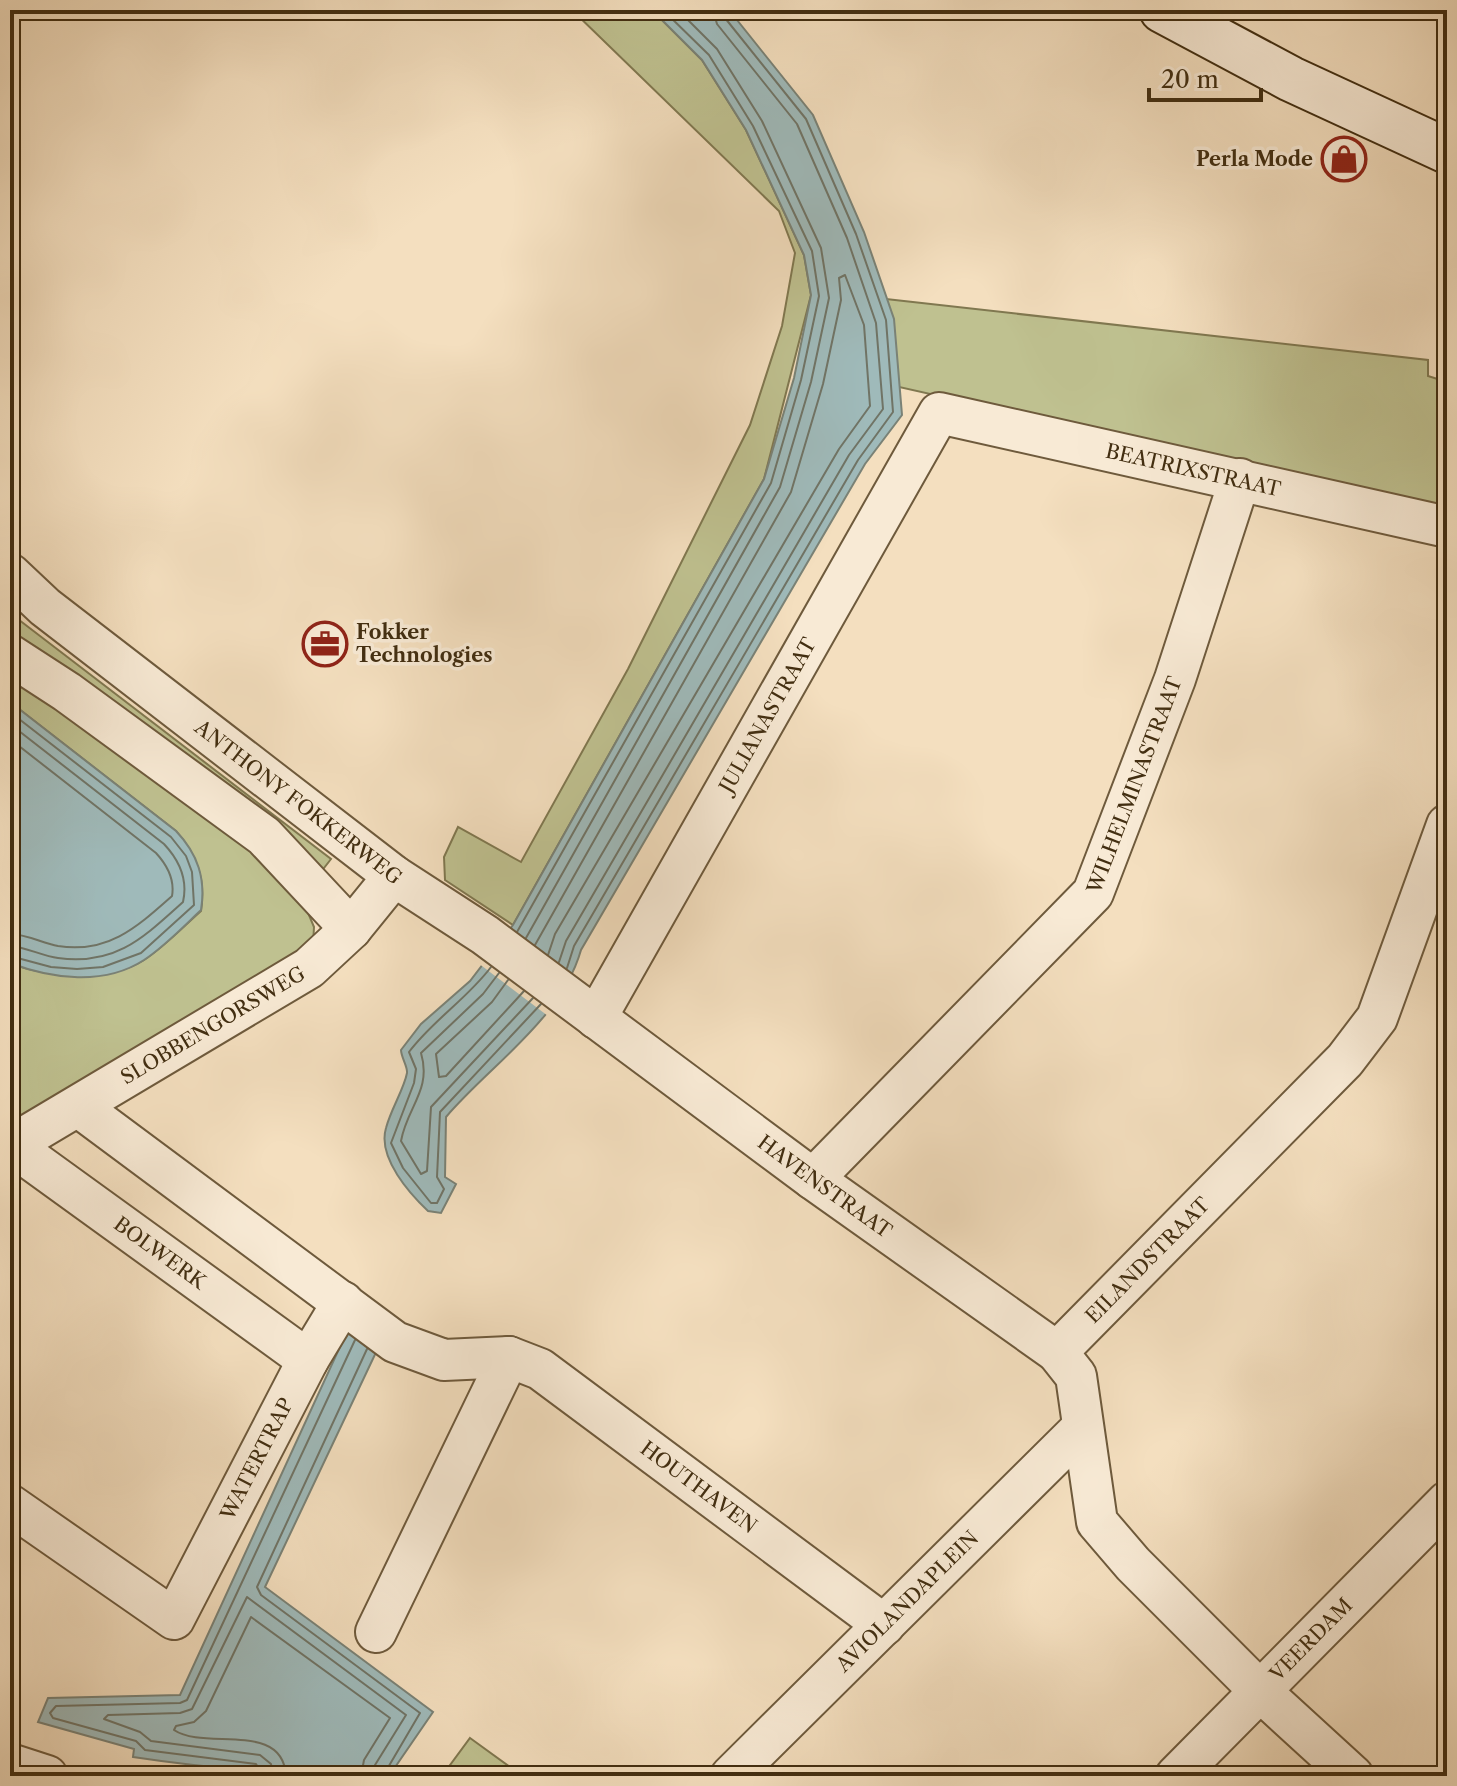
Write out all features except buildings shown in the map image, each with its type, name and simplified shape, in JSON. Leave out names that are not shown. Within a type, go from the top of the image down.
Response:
[{"type":"street","points":[[1162,10],[1291,79],[1447,151]]},
{"type":"street","name":"BEATRIXSTRAAT","points":[[939,413],[1447,527]]},
{"type":"street","name":"JULIANASTRAAT","points":[[585,1009],[939,413]]},
{"type":"street","name":"WILHELMINASTRAAT","points":[[813,1179],[1093,893],[1175,679],[1240,479]]},
{"type":"street","name":"ANTHONY FOKKERWEG","points":[[10,574],[45,607],[394,876],[485,935],[585,1009]]},
{"type":"street","points":[[10,655],[67,692],[264,836],[351,929]]},
{"type":"street","name":"EILANDSTRAAT","points":[[1057,1352],[1345,1060],[1377,1018],[1446,832]]},
{"type":"street","name":"SLOBBENGORSWEG","points":[[10,1146],[309,968],[351,929],[394,876]]},
{"type":"street","name":"HAVENSTRAAT","points":[[585,1009],[813,1179],[1057,1352]]},
{"type":"street","points":[[79,1107],[353,1309]]},
{"type":"street","name":"BOLWERK","points":[[10,1146],[308,1360]]},
{"type":"street","name":"HOUTHAVEN","points":[[353,1309],[395,1342],[444,1360],[509,1357],[540,1369],[884,1625]]},
{"type":"street","name":"WATERTRAP","points":[[10,1505],[174,1619],[308,1360],[353,1309]]},
{"type":"street","points":[[1057,1352],[1076,1376],[1097,1522],[1133,1564],[1259,1690],[1353,1776]]},
{"type":"street","points":[[376,1632],[509,1357]]},
{"type":"street","name":"AVIOLANDAPLEIN","points":[[731,1776],[1082,1428]]},
{"type":"street","name":"VEERDAM","points":[[1176,1776],[1447,1502]]},
{"type":"street","points":[[10,1764],[47,1776]]},
{"type":"green space","points":[[572,10],[652,10],[702,60],[746,130],[804,255],[811,295],[764,479],[513,925],[445,880],[444,857],[458,827],[521,862],[628,669],[750,425],[782,326],[795,253],[779,211]]},
{"type":"green space","points":[[886,299],[1428,360],[1428,376],[1447,382],[1447,510],[899,387]]},
{"type":"green space","points":[[10,613],[331,859],[317,877],[272,825],[10,635]]},
{"type":"green space","points":[[10,669],[189,791],[301,896],[314,927],[313,945],[10,1131],[10,963],[41,972],[78,975],[114,972],[130,967],[159,949],[201,911],[202,888],[194,858],[176,831],[10,702]]},
{"type":"green space","points":[[470,1738],[517,1772],[516,1776],[442,1776]]},
{"type":"water","points":[[652,10],[729,10],[813,115],[864,232],[894,319],[902,415],[865,464],[581,950],[558,998],[522,1041],[446,1117],[445,1177],[456,1184],[441,1213],[428,1211],[397,1175],[386,1151],[386,1128],[407,1073],[401,1050],[421,1024],[470,981],[513,925],[764,479],[794,378],[811,295],[804,255],[746,130],[702,60]]},
{"type":"water","points":[[10,702],[176,831],[195,858],[201,877],[201,910],[159,949],[128,968],[112,974],[78,977],[43,973],[10,963]]},
{"type":"water","points":[[350,1325],[379,1346],[265,1587],[433,1712],[389,1776],[261,1771],[133,1757],[134,1749],[38,1722],[48,1698],[180,1695]]},
{"type":"pier","points":[[502,931],[571,983],[548,1016],[478,963]]},
{"type":"place","name":"Perla Mode","points":[[1344,159]]},
{"type":"place","name":"Fokker Technologies","points":[[325,644]]}]
